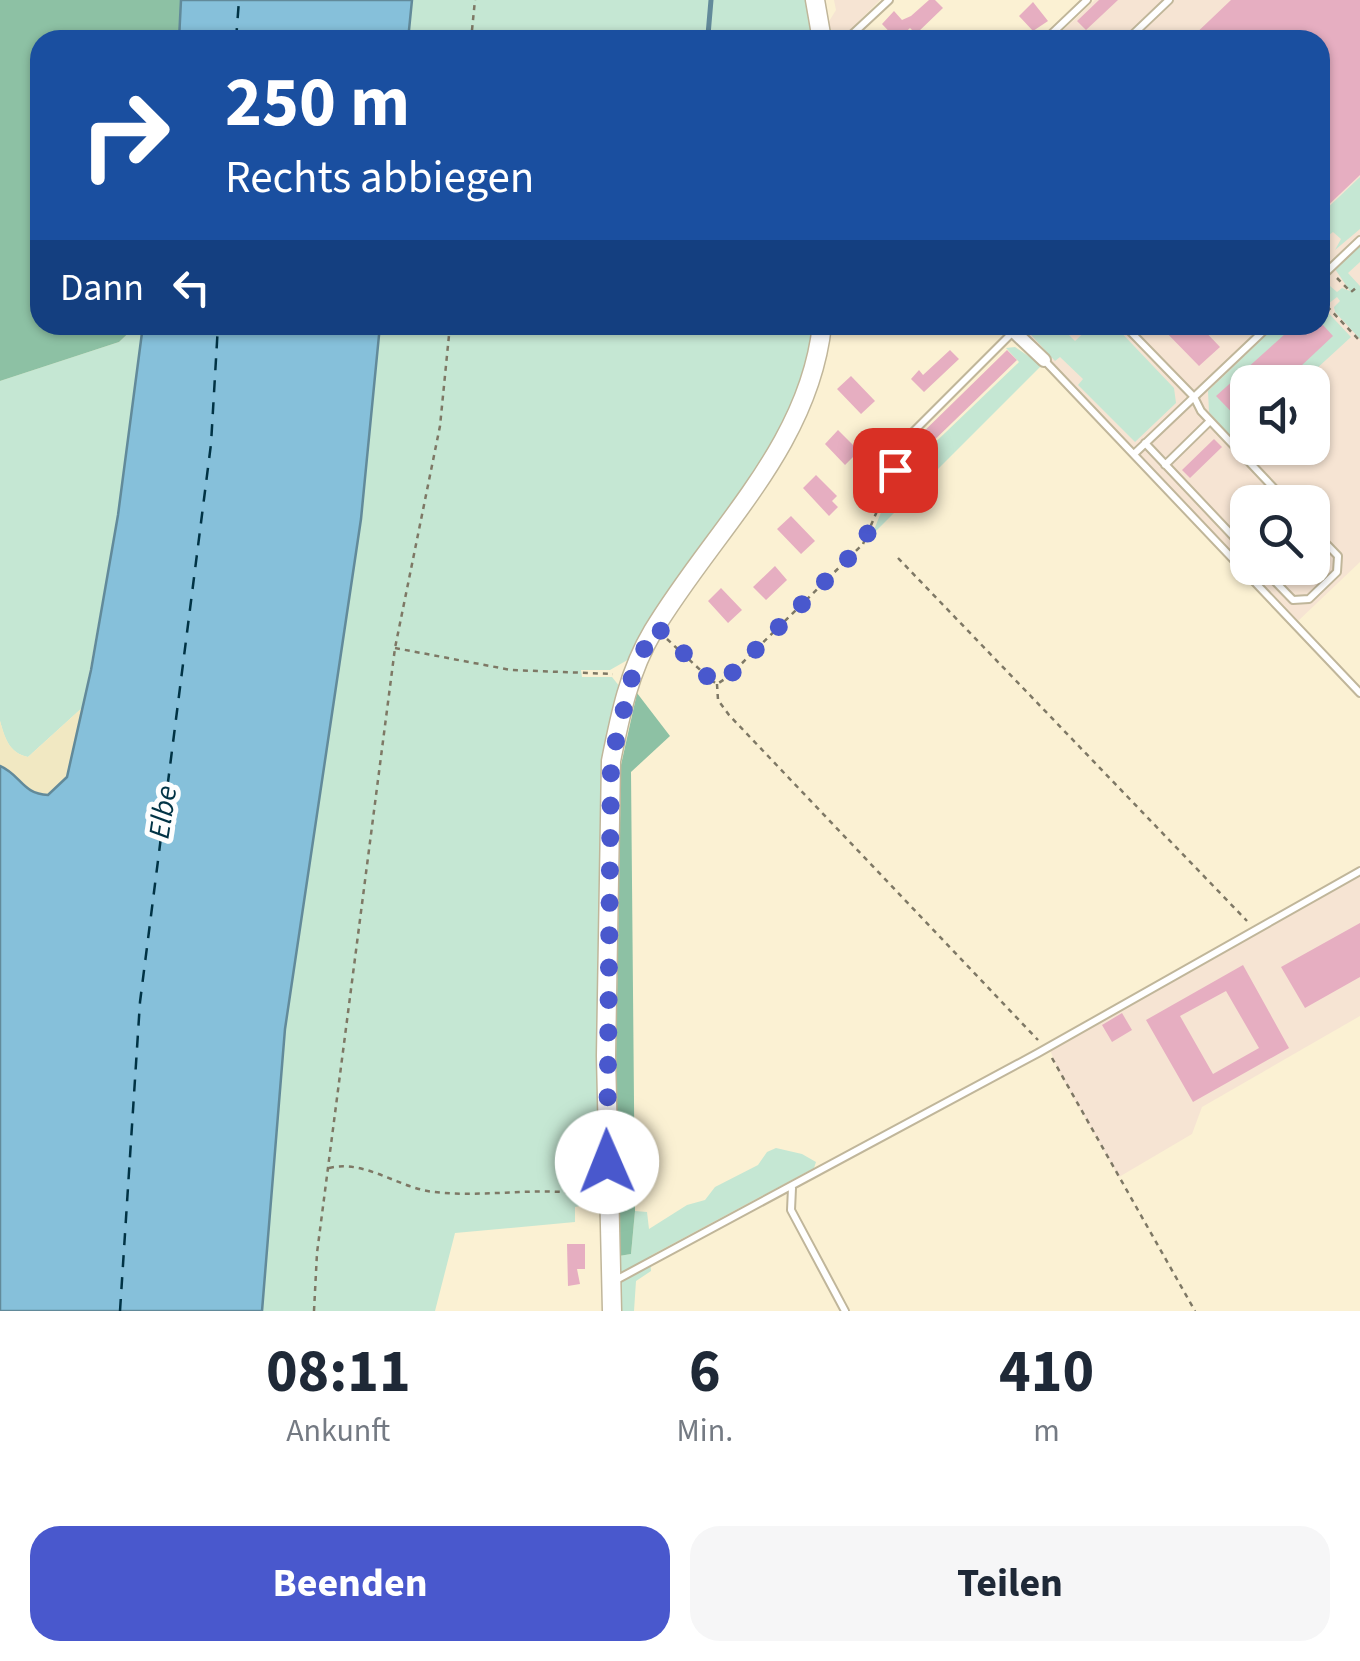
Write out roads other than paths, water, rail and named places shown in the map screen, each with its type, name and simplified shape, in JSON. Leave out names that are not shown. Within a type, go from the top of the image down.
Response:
[{"type":"street","points":[[816,0],[820,30]]},
{"type":"street","points":[[612,1311],[607,1198],[611,761],[634,669],[656,626],[731,524],[784,440],[806,391],[820,335]]},
{"type":"street","points":[[1017,335],[1044,360]]},
{"type":"lane","points":[[857,30],[889,0]]},
{"type":"lane","points":[[1055,30],[1087,0]]},
{"type":"lane","points":[[1138,30],[1169,0]]},
{"type":"lane","points":[[1330,268],[1360,240]]},
{"type":"lane","points":[[908,438],[1004,335]]},
{"type":"lane","points":[[1134,335],[1271,485]]},
{"type":"lane","points":[[1134,454],[1259,335]]},
{"type":"lane","points":[[1044,360],[1360,693]]},
{"type":"lane","points":[[1165,465],[1210,420]]},
{"type":"lane","points":[[1145,443],[1230,533]]},
{"type":"lane","points":[[1330,548],[1338,556],[1338,572],[1330,580]]},
{"type":"lane","points":[[1278,585],[1293,600],[1310,599],[1325,585]]},
{"type":"lane","points":[[612,1282],[1046,1048],[1360,872]]},
{"type":"lane","points":[[792,1187],[791,1210],[846,1311]]},
{"type":"water","points":[[181,0],[412,0],[409,30],[180,30]]},
{"type":"water","name":"Elbe","points":[[142,335],[379,335],[361,519],[285,1029],[262,1311],[0,1311],[0,766],[39,794],[48,795],[67,777],[91,670],[118,515]]},
{"type":"waterway","points":[[708,30],[711,0]]}]
